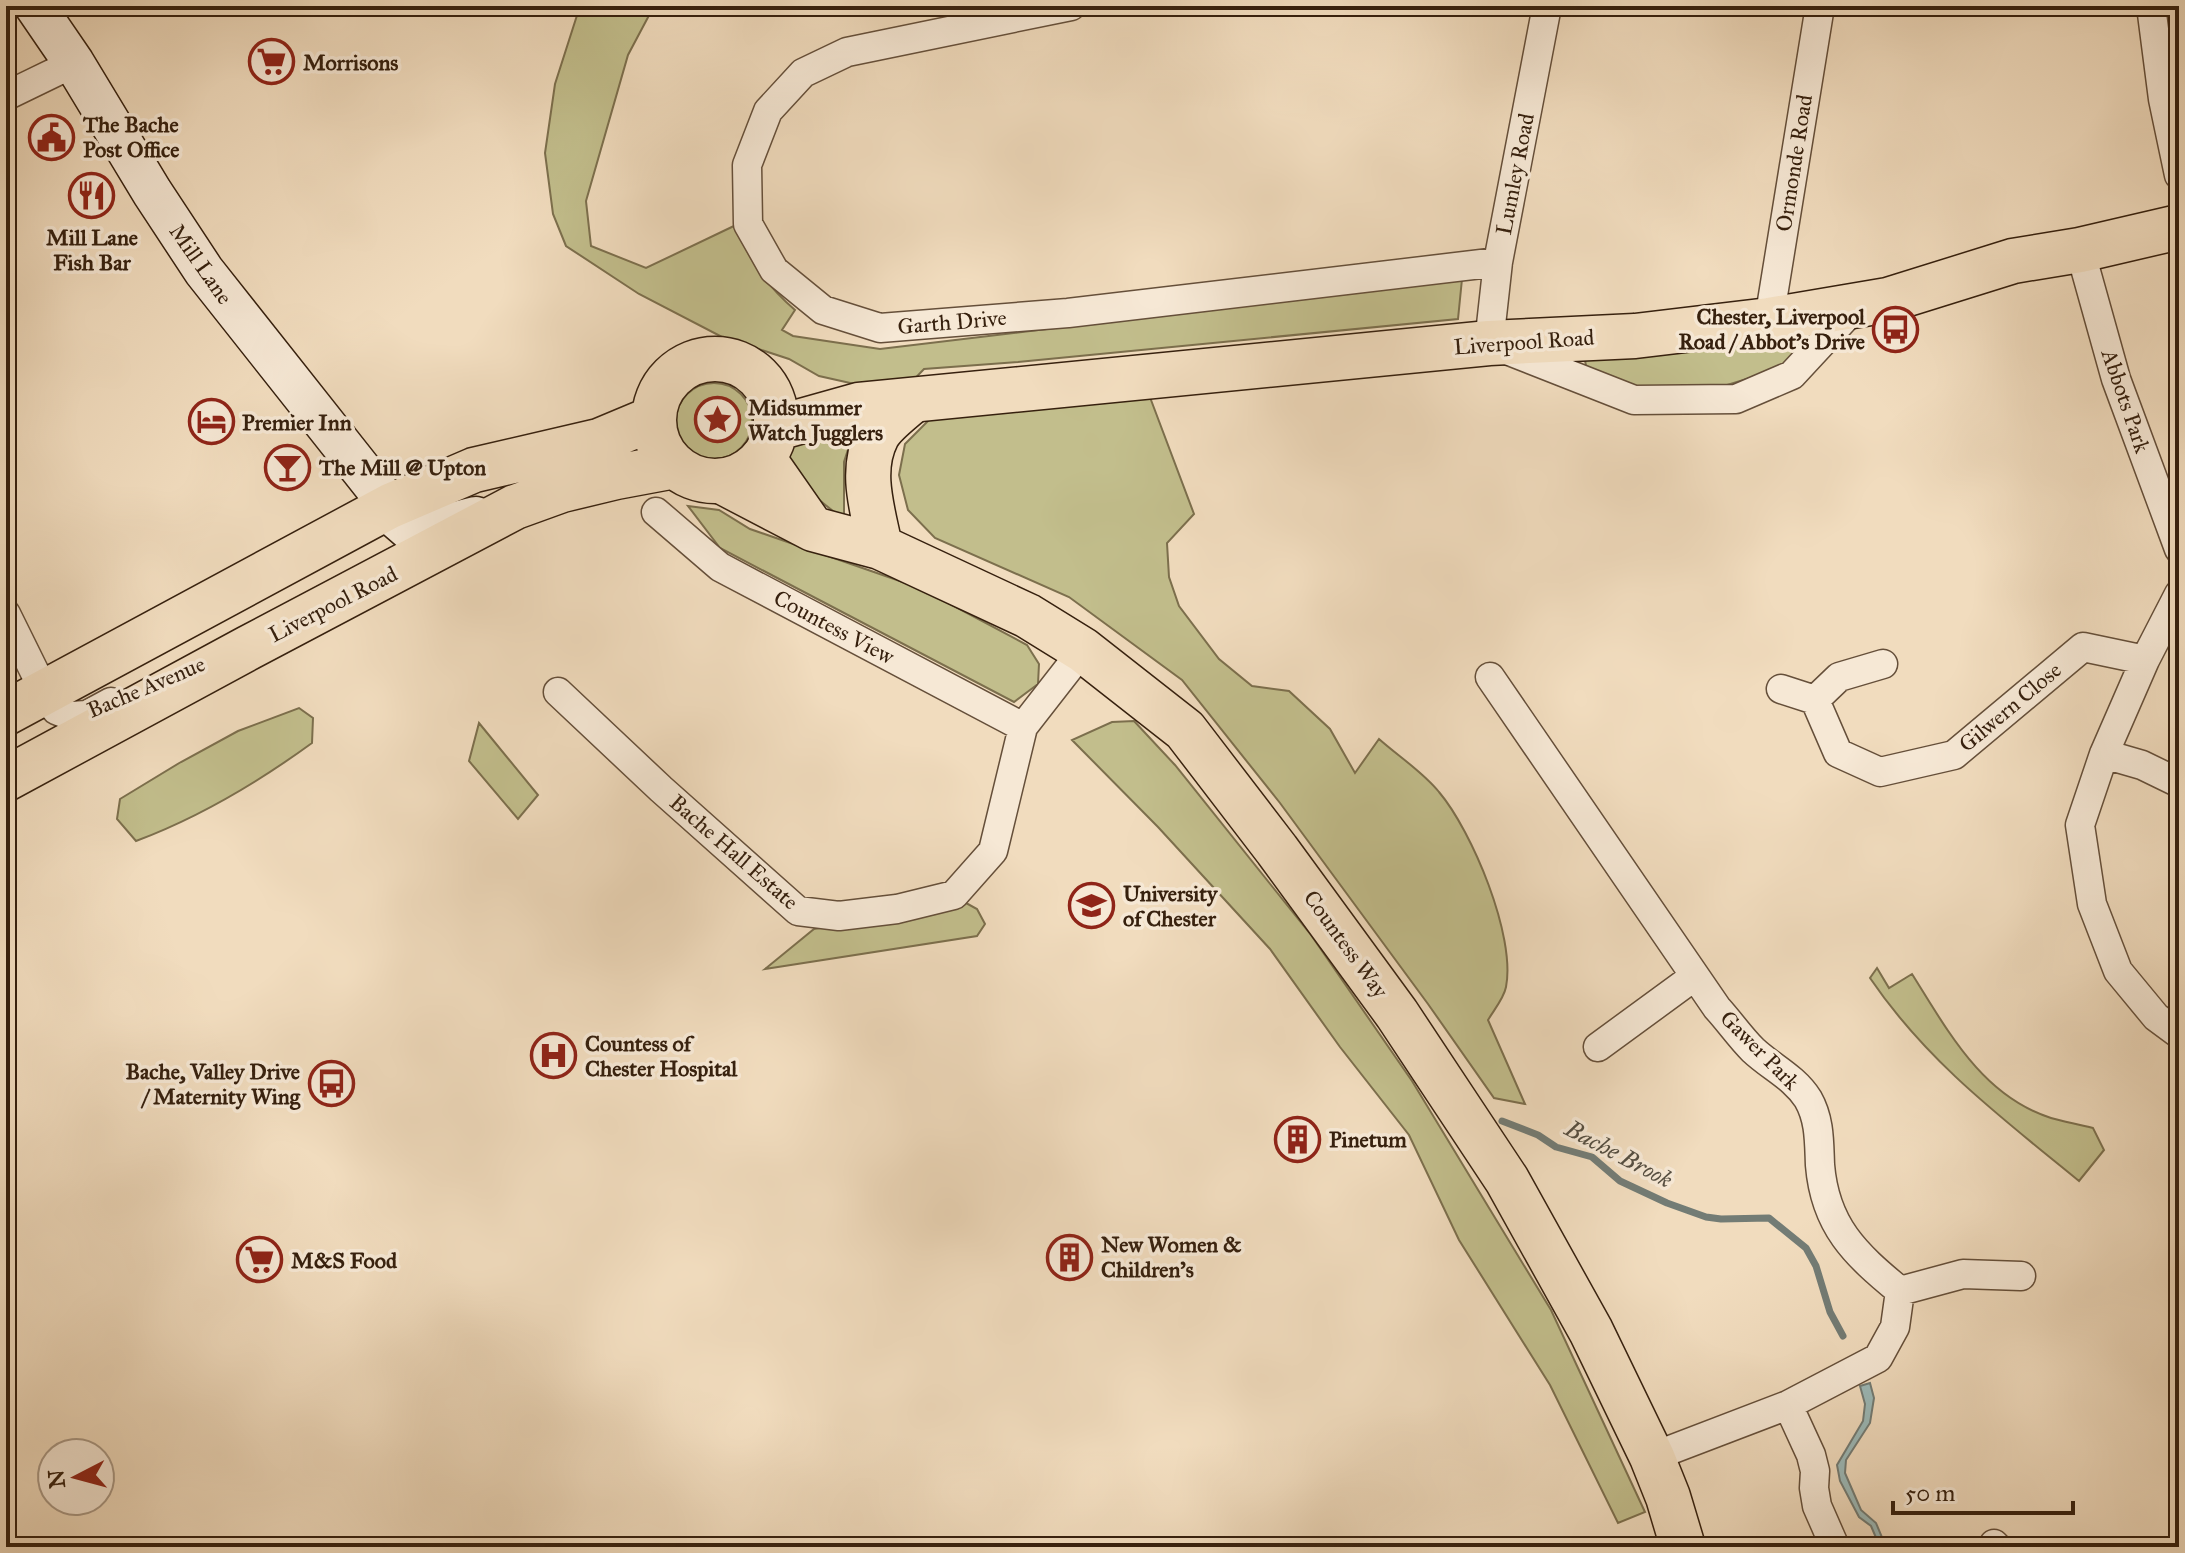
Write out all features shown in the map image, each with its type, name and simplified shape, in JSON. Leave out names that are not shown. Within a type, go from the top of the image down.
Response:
[{"type":"main road","name":"Liverpool Road","points":[[764,382],[859,405],[1489,343],[1635,336],[1769,320],[1888,300],[2013,261],[2080,250],[2179,227]]},
{"type":"main road","points":[[701,360],[734,361],[753,371],[764,382],[774,401],[770,443],[748,472],[721,481],[699,479],[675,466],[661,450],[654,418],[658,397],[665,383],[681,368],[701,360]]},
{"type":"main road","points":[[880,547],[867,484],[870,459],[877,435],[912,401]]},
{"type":"main road","name":"Liverpool Road","points":[[770,443],[859,405]]},
{"type":"main road","points":[[6,713],[390,506],[474,470],[599,441],[654,418]]},
{"type":"main road","points":[[770,443],[813,529]]},
{"type":"main road","name":"Liverpool Road","points":[[6,779],[515,507],[562,490],[675,466]]},
{"type":"main road","name":"Countess Way","points":[[721,481],[813,529],[880,547],[1028,616],[1083,650],[1185,730],[1397,1014],[1507,1180],[1591,1331],[1652,1457],[1683,1547]]},
{"type":"street","name":"Mill Lane","points":[[35,6],[204,271],[398,520],[413,533],[515,507]]},
{"type":"street","name":"Garth Drive","points":[[1071,6],[847,52],[803,73],[768,111],[747,165],[748,224],[774,270],[823,310],[880,328],[1068,313],[1498,262]]},
{"type":"street","name":"Lumley Road","points":[[1489,343],[1498,262],[1547,6]]},
{"type":"street","name":"Ormonde Road","points":[[1769,320],[1820,6]]},
{"type":"street","points":[[2151,6],[2171,98],[2179,175]]},
{"type":"street","points":[[6,96],[74,63]]},
{"type":"street","name":"Abbots Park","points":[[2080,250],[2116,379],[2179,549]]},
{"type":"street","points":[[1489,343],[1634,400],[1736,399],[1792,375],[1857,305]]},
{"type":"street","name":"Countess View","points":[[656,512],[720,567],[1023,727]]},
{"type":"street","points":[[2179,594],[2145,660],[2104,754],[2080,825],[2092,904],[2118,971],[2156,1017],[2179,1034]]},
{"type":"street","name":"Bache Avenue","points":[[6,614],[45,693],[56,710],[71,716],[87,715],[159,677],[248,648]]},
{"type":"street","name":"Gilwern Close","points":[[1815,700],[1838,753],[1880,772],[1954,755],[2083,647],[2145,660]]},
{"type":"street","name":"Bache Hall Estate","points":[[558,692],[798,911],[839,916],[897,909],[954,895],[993,851],[1023,727],[1083,650]]},
{"type":"street","points":[[1781,689],[1815,700],[1839,677],[1883,664]]},
{"type":"street","name":"Gawer Park","points":[[1490,677],[1717,1008],[1754,1050],[1791,1079],[1809,1100],[1820,1133],[1820,1167],[1830,1214],[1843,1237],[1867,1264],[1900,1291]]},
{"type":"street","points":[[2104,754],[2142,765],[2179,783]]},
{"type":"street","points":[[1598,1047],[1695,976]]},
{"type":"street","points":[[1652,1457],[1788,1405],[1878,1358],[1895,1327],[1900,1291],[1963,1274],[2021,1276]]},
{"type":"street","points":[[1788,1405],[1811,1455],[1817,1506],[1835,1547]]},
{"type":"shaded area","points":[[580,6],[654,6],[628,55],[586,201],[591,246],[646,268],[736,225],[760,271],[795,310],[782,330],[793,336],[880,349],[1462,279],[1458,319],[924,369],[904,390],[868,387],[819,376],[789,359],[722,337],[639,294],[566,246],[553,214],[545,153],[555,84]]},
{"type":"shaded area","points":[[1804,333],[1809,345],[1786,367],[1714,389],[1648,392],[1587,371],[1584,355]]},
{"type":"shaded area","points":[[714,383],[728,386],[741,394],[749,407],[752,421],[749,435],[741,448],[728,456],[714,459],[700,456],[687,448],[679,435],[676,421],[679,407],[687,394],[700,386]]},
{"type":"shaded area","points":[[1148,392],[1194,514],[1167,543],[1169,577],[1179,606],[1219,659],[1252,686],[1289,691],[1330,729],[1355,773],[1379,739],[1433,785],[1465,832],[1489,885],[1504,940],[1506,987],[1488,1020],[1525,1104],[1494,1098],[1280,803],[1182,680],[1069,597],[935,538],[908,510],[899,475],[905,444],[929,420]]},
{"type":"shaded area","points":[[857,422],[844,462],[844,519],[806,488],[792,468],[785,446]]},
{"type":"shaded area","points":[[688,506],[719,510],[750,529],[920,588],[1027,645],[1039,664],[1038,684],[1014,702],[720,548]]},
{"type":"shaded area","points":[[299,708],[313,718],[312,743],[249,785],[183,821],[136,841],[117,819],[120,799],[238,731]]},
{"type":"shaded area","points":[[1134,721],[1175,765],[1311,935],[1412,1081],[1551,1310],[1645,1512],[1618,1523],[1550,1385],[1459,1240],[1409,1135],[1340,1047],[1270,949],[1158,827],[1072,740],[1112,722]]},
{"type":"shaded area","points":[[479,723],[538,795],[518,819],[469,761]]},
{"type":"shaded area","points":[[966,903],[977,909],[985,924],[977,936],[765,969],[814,929]]},
{"type":"shaded area","points":[[1877,968],[1889,988],[1912,974],[1969,1059],[2005,1094],[2051,1118],[2093,1128],[2104,1150],[2079,1181],[1941,1063],[1870,978]]},
{"type":"water","points":[[1870,1383],[1874,1398],[1870,1423],[1846,1460],[1845,1473],[1861,1510],[1876,1523],[1886,1547],[1880,1547],[1871,1526],[1859,1517],[1840,1481],[1837,1465],[1863,1421],[1865,1404],[1860,1386]]},
{"type":"waterway","name":"Bache Brook","points":[[1502,1121],[1538,1135],[1556,1147],[1592,1157],[1620,1181],[1667,1203],[1706,1217],[1769,1218],[1806,1248],[1816,1266],[1830,1312],[1843,1336]]},
{"type":"place","name":"Morrisons","points":[[272,62]]},
{"type":"place","name":"The Bache Post Office","points":[[52,137]]},
{"type":"place","name":"Mill Lane Fish Bar","points":[[92,196]]},
{"type":"place","name":"Chester, Liverpool Road / Abbot's Drive","points":[[1896,329]]},
{"type":"place","name":"Midsummer Watch Jugglers","points":[[717,420]]},
{"type":"place","name":"Premier Inn","points":[[211,422]]},
{"type":"place","name":"The Mill @ Upton","points":[[288,467]]},
{"type":"place","name":"University of Chester","points":[[1092,906]]},
{"type":"place","name":"Countess of Chester Hospital","points":[[554,1056]]},
{"type":"place","name":"Bache, Valley Drive / Maternity Wing","points":[[331,1084]]},
{"type":"place","name":"Pinetum","points":[[1298,1139]]},
{"type":"place","name":"New Women & Children's","points":[[1070,1257]]},
{"type":"place","name":"M&S Food","points":[[260,1260]]}]
